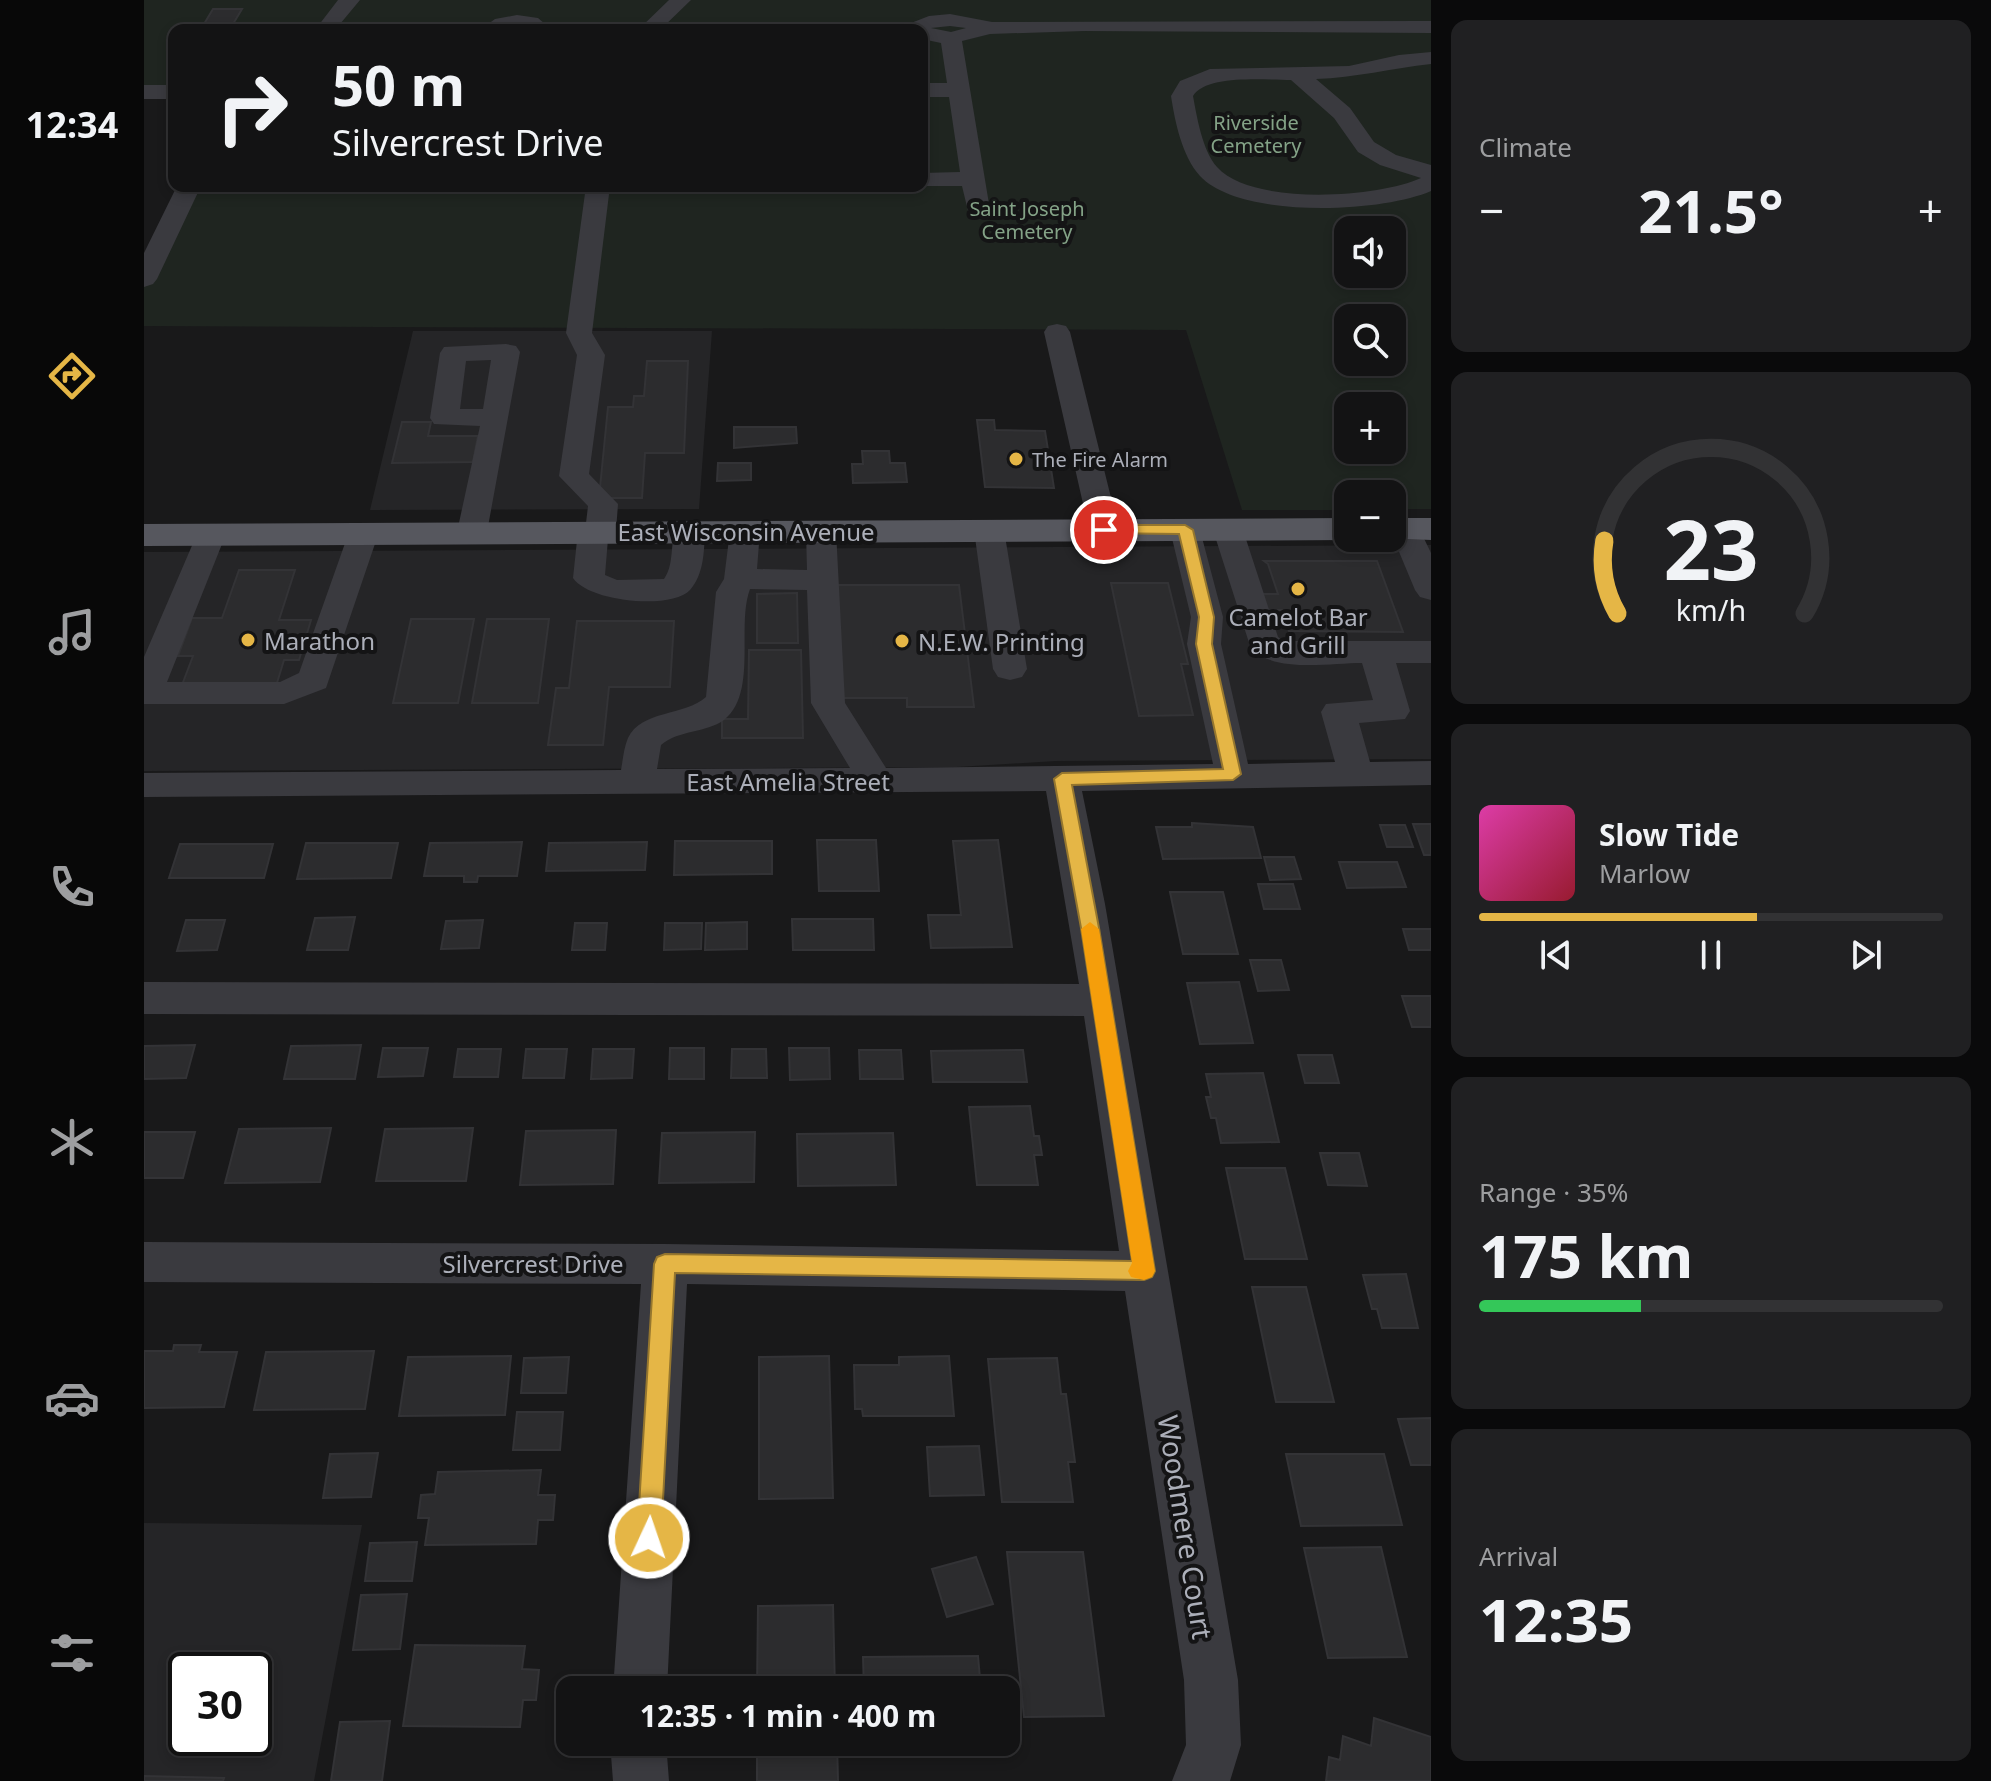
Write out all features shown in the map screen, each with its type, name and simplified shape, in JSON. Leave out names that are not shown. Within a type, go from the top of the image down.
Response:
[{"type":"main road","name":"East Wisconsin Avenue","points":[[152,536],[364,532],[1334,529]]},
{"type":"street","points":[[329,24],[350,0]]},
{"type":"street","points":[[514,21],[521,0]]},
{"type":"street","points":[[655,24],[681,0]]},
{"type":"street","points":[[780,7],[799,24]]},
{"type":"street","points":[[928,25],[947,19],[990,28],[1431,27]]},
{"type":"street","points":[[928,30],[947,19]]},
{"type":"street","points":[[947,19],[978,210]]},
{"type":"street","points":[[506,24],[514,21],[533,24]]},
{"type":"street","points":[[1431,58],[1399,61],[1349,72],[1210,75],[1188,86],[1182,96],[1208,172],[1222,183],[1243,190],[1298,198],[1372,199],[1399,195],[1431,182]]},
{"type":"street","points":[[1295,72],[1342,113],[1366,147],[1388,160],[1431,173]]},
{"type":"street","points":[[928,90],[957,90]]},
{"type":"street","points":[[144,92],[168,92]]},
{"type":"street","points":[[928,180],[972,179]]},
{"type":"street","points":[[144,279],[155,234],[185,192]]},
{"type":"street","points":[[597,192],[579,333],[591,355],[574,476],[603,504],[589,578],[595,585],[610,589],[678,586],[684,577],[690,531]]},
{"type":"street","points":[[1057,332],[1104,530]]},
{"type":"street","points":[[472,532],[496,417]]},
{"type":"street","points":[[1409,529],[1431,590]]},
{"type":"street","points":[[989,530],[1010,669]]},
{"type":"street","points":[[1185,530],[1207,617],[1204,644],[1233,774]]},
{"type":"street","points":[[1228,530],[1263,642],[1281,652],[1431,652]]},
{"type":"street","points":[[637,781],[644,740],[656,730],[709,714],[723,701],[732,592],[740,579],[745,531]]},
{"type":"street","points":[[821,531],[828,703],[847,738],[877,781]]},
{"type":"street","points":[[211,534],[153,653],[146,693],[284,693],[314,680],[364,532]]},
{"type":"street","points":[[740,579],[824,580]]},
{"type":"street","points":[[1356,774],[1338,712],[1393,711],[1376,653]]},
{"type":"street","name":"East Amelia Street","points":[[144,785],[877,781],[1431,773]]},
{"type":"street","points":[[1062,779],[1144,1271]]},
{"type":"street","points":[[144,998],[1101,1000]]},
{"type":"street","name":"Silvercrest Drive","points":[[144,1262],[665,1264],[1144,1271]]},
{"type":"street","points":[[641,1676],[665,1264]]},
{"type":"street","name":"Woodmere Court","points":[[1144,1271],[1211,1680],[1216,1732],[1206,1773],[1200,1781]]},
{"type":"street","points":[[639,1756],[641,1781]]},
{"type":"shaded area","points":[[413,331],[712,331],[699,509],[370,510]]},
{"type":"shaded area","points":[[1406,545],[1431,545],[1431,759],[1056,761],[957,767],[144,771],[144,552],[1334,546],[1334,552],[1406,552]]},
{"type":"shaded area","points":[[144,1523],[362,1525],[314,1781],[144,1781]]},
{"type":"green space","name":"Saint Joseph Cemetery","points":[[144,0],[1431,0],[1431,509],[1406,509],[1406,480],[1334,480],[1334,510],[1242,510],[1186,330],[144,326],[144,279],[186,192],[928,192],[928,24],[168,24],[168,88],[144,88]]},
{"type":"building","points":[[213,9],[242,9],[233,24],[204,24]]},
{"type":"building","points":[[647,361],[688,361],[684,453],[645,453],[642,498],[599,498],[608,407],[633,407],[634,396],[644,396]]},
{"type":"building","name":"The Fire Alarm","points":[[977,420],[994,420],[995,430],[1045,431],[1054,488],[985,487]]},
{"type":"building","points":[[402,422],[431,422],[428,436],[478,436],[473,462],[392,463]]},
{"type":"building","points":[[734,427],[796,427],[797,443],[734,448]]},
{"type":"building","points":[[862,451],[889,451],[890,463],[905,463],[907,482],[853,483],[852,464],[863,464]]},
{"type":"building","points":[[718,463],[751,463],[751,480],[717,481]]},
{"type":"building","points":[[1264,561],[1377,561],[1403,632],[1289,631],[1282,610],[1267,610],[1262,594],[1278,594],[1268,564]]},
{"type":"building","points":[[239,570],[295,570],[279,620],[311,620],[299,660],[284,660],[276,686],[182,685],[193,656],[178,656],[192,618],[222,618]]},
{"type":"building","points":[[1111,583],[1168,583],[1188,664],[1181,664],[1193,715],[1139,716]]},
{"type":"building","name":"N.E.W. Printing","points":[[836,585],[959,585],[974,707],[907,707],[907,698],[840,698]]},
{"type":"building","points":[[797,593],[798,643],[757,643],[757,594]]},
{"type":"building","points":[[411,619],[474,619],[458,703],[393,703]]},
{"type":"building","points":[[487,619],[549,619],[538,703],[472,703]]},
{"type":"building","points":[[577,621],[674,621],[670,687],[609,687],[603,745],[548,745],[556,688],[569,688]]},
{"type":"building","points":[[749,650],[801,650],[803,738],[722,738],[722,719],[748,719]]},
{"type":"building","points":[[1192,823],[1253,827],[1261,858],[1163,859],[1156,827],[1192,827]]},
{"type":"building","points":[[1413,824],[1431,824],[1431,855],[1424,855]]},
{"type":"building","points":[[1380,825],[1405,825],[1413,847],[1387,847]]},
{"type":"building","points":[[817,840],[876,840],[879,891],[819,891]]},
{"type":"building","points":[[998,840],[1012,947],[931,948],[928,915],[961,915],[953,841]]},
{"type":"building","points":[[675,841],[772,841],[772,874],[674,875]]},
{"type":"building","points":[[522,842],[517,876],[478,876],[477,882],[464,882],[464,876],[424,876],[430,843]]},
{"type":"building","points":[[647,842],[645,870],[546,871],[549,843]]},
{"type":"building","points":[[306,843],[398,843],[391,878],[297,879]]},
{"type":"building","points":[[180,844],[273,844],[264,878],[169,878]]},
{"type":"building","points":[[1264,857],[1294,857],[1301,879],[1270,880]]},
{"type":"building","points":[[1339,862],[1397,862],[1406,887],[1347,888]]},
{"type":"building","points":[[1258,884],[1293,884],[1300,909],[1264,909]]},
{"type":"building","points":[[1170,892],[1223,892],[1238,954],[1183,954]]},
{"type":"building","points":[[355,917],[348,950],[307,950],[315,918]]},
{"type":"building","points":[[792,919],[873,919],[874,950],[793,950]]},
{"type":"building","points":[[186,920],[225,920],[217,950],[177,951]]},
{"type":"building","points":[[483,920],[479,948],[441,949],[446,921]]},
{"type":"building","points":[[747,922],[747,949],[705,950],[706,923]]},
{"type":"building","points":[[575,923],[607,923],[605,950],[572,950]]},
{"type":"building","points":[[665,923],[702,923],[701,949],[664,950]]},
{"type":"building","points":[[1403,929],[1431,929],[1431,950],[1409,950]]},
{"type":"building","points":[[1250,960],[1281,960],[1289,990],[1258,991]]},
{"type":"building","points":[[1239,982],[1253,1043],[1200,1044],[1187,983]]},
{"type":"building","points":[[1402,996],[1431,996],[1431,1027],[1412,1027]]},
{"type":"building","points":[[195,1045],[186,1078],[144,1079],[144,1046]]},
{"type":"building","points":[[361,1045],[355,1079],[284,1079],[291,1046]]},
{"type":"building","points":[[383,1048],[428,1048],[423,1076],[378,1077]]},
{"type":"building","points":[[670,1048],[704,1048],[704,1079],[669,1079]]},
{"type":"building","points":[[789,1048],[829,1048],[830,1079],[790,1080]]},
{"type":"building","points":[[458,1049],[501,1049],[498,1077],[454,1077]]},
{"type":"building","points":[[526,1049],[567,1049],[564,1078],[523,1078]]},
{"type":"building","points":[[593,1049],[634,1049],[632,1078],[591,1079]]},
{"type":"building","points":[[732,1049],[766,1049],[767,1078],[731,1078]]},
{"type":"building","points":[[859,1050],[901,1050],[903,1079],[860,1079]]},
{"type":"building","points":[[1023,1050],[1027,1082],[933,1082],[931,1051]]},
{"type":"building","points":[[1298,1055],[1332,1055],[1339,1083],[1305,1083]]},
{"type":"building","points":[[1263,1073],[1279,1142],[1221,1143],[1216,1118],[1211,1118],[1206,1097],[1211,1097],[1206,1074]]},
{"type":"building","points":[[1030,1106],[1034,1136],[1039,1136],[1042,1155],[1034,1155],[1038,1185],[977,1185],[969,1107]]},
{"type":"building","points":[[331,1128],[320,1182],[225,1183],[239,1129]]},
{"type":"building","points":[[473,1128],[466,1181],[376,1181],[385,1129]]},
{"type":"building","points":[[616,1130],[613,1184],[520,1185],[526,1131]]},
{"type":"building","points":[[144,1132],[195,1132],[183,1178],[144,1178]]},
{"type":"building","points":[[755,1132],[754,1182],[659,1183],[662,1133]]},
{"type":"building","points":[[893,1133],[896,1185],[798,1186],[797,1134]]},
{"type":"building","points":[[1320,1153],[1359,1153],[1367,1186],[1328,1185]]},
{"type":"building","points":[[1226,1168],[1285,1168],[1307,1259],[1245,1259]]},
{"type":"building","points":[[1406,1274],[1418,1328],[1382,1328],[1377,1309],[1372,1309],[1363,1275]]},
{"type":"building","points":[[1252,1287],[1306,1287],[1334,1402],[1276,1402]]},
{"type":"building","points":[[174,1345],[201,1345],[199,1352],[237,1352],[224,1407],[144,1408],[144,1351],[173,1351]]},
{"type":"building","points":[[374,1351],[365,1409],[254,1410],[266,1352]]},
{"type":"building","points":[[511,1356],[505,1415],[399,1416],[408,1357]]},
{"type":"building","points":[[829,1356],[833,1498],[759,1499],[759,1357]]},
{"type":"building","points":[[949,1356],[954,1416],[863,1416],[862,1409],[855,1409],[854,1365],[899,1365],[899,1357]]},
{"type":"building","points":[[569,1357],[566,1393],[521,1393],[524,1358]]},
{"type":"building","points":[[1057,1358],[1061,1394],[1066,1394],[1075,1462],[1068,1462],[1073,1502],[1002,1502],[988,1359]]},
{"type":"building","points":[[517,1412],[563,1412],[560,1450],[513,1450]]},
{"type":"building","points":[[1431,1418],[1431,1465],[1411,1465],[1398,1419]]},
{"type":"building","points":[[979,1446],[984,1495],[930,1496],[927,1447]]},
{"type":"building","points":[[378,1453],[371,1497],[323,1498],[330,1454]]},
{"type":"building","points":[[1286,1454],[1384,1454],[1402,1525],[1301,1526]]},
{"type":"building","points":[[541,1470],[538,1495],[555,1495],[553,1520],[538,1520],[536,1544],[425,1545],[429,1518],[418,1518],[421,1495],[435,1494],[438,1472]]},
{"type":"building","points":[[417,1542],[412,1581],[365,1581],[370,1543]]},
{"type":"building","points":[[1381,1547],[1407,1657],[1328,1658],[1304,1548]]},
{"type":"building","points":[[1007,1552],[1083,1552],[1104,1716],[1024,1717]]},
{"type":"building","points":[[976,1557],[993,1604],[947,1617],[932,1569]]},
{"type":"building","points":[[407,1594],[400,1649],[353,1650],[361,1595]]},
{"type":"building","points":[[833,1605],[835,1676],[757,1676],[758,1606]]},
{"type":"building","points":[[415,1645],[525,1646],[522,1669],[539,1670],[536,1700],[523,1700],[520,1727],[403,1726]]},
{"type":"building","points":[[978,1656],[980,1676],[864,1676],[863,1657]]},
{"type":"building","points":[[1374,1718],[1431,1737],[1431,1781],[1326,1781],[1329,1757],[1340,1760],[1343,1736],[1371,1746]]},
{"type":"building","points":[[390,1721],[382,1781],[331,1781],[340,1722]]},
{"type":"building","points":[[757,1756],[837,1756],[838,1781],[757,1781]]},
{"type":"building","points":[[144,1776],[224,1778],[223,1781],[144,1781]]},
{"type":"slow traffic","points":[[1090,929],[1144,1271],[1139,1271]]},
{"type":"place","name":"The Fire Alarm","points":[[1016,459]]},
{"type":"place","name":"Camelot Bar and Grill","points":[[1298,589]]},
{"type":"place","name":"Marathon","points":[[248,640]]},
{"type":"place","name":"N.E.W. Printing","points":[[902,641]]},
{"type":"route","points":[[649,1538],[665,1264],[1144,1271],[1090,928],[1062,779],[1233,774],[1204,644],[1207,617],[1185,530],[1104,530]]},
{"type":"park label","name":"Riverside Cemetery","points":[[1256,134]]}]
